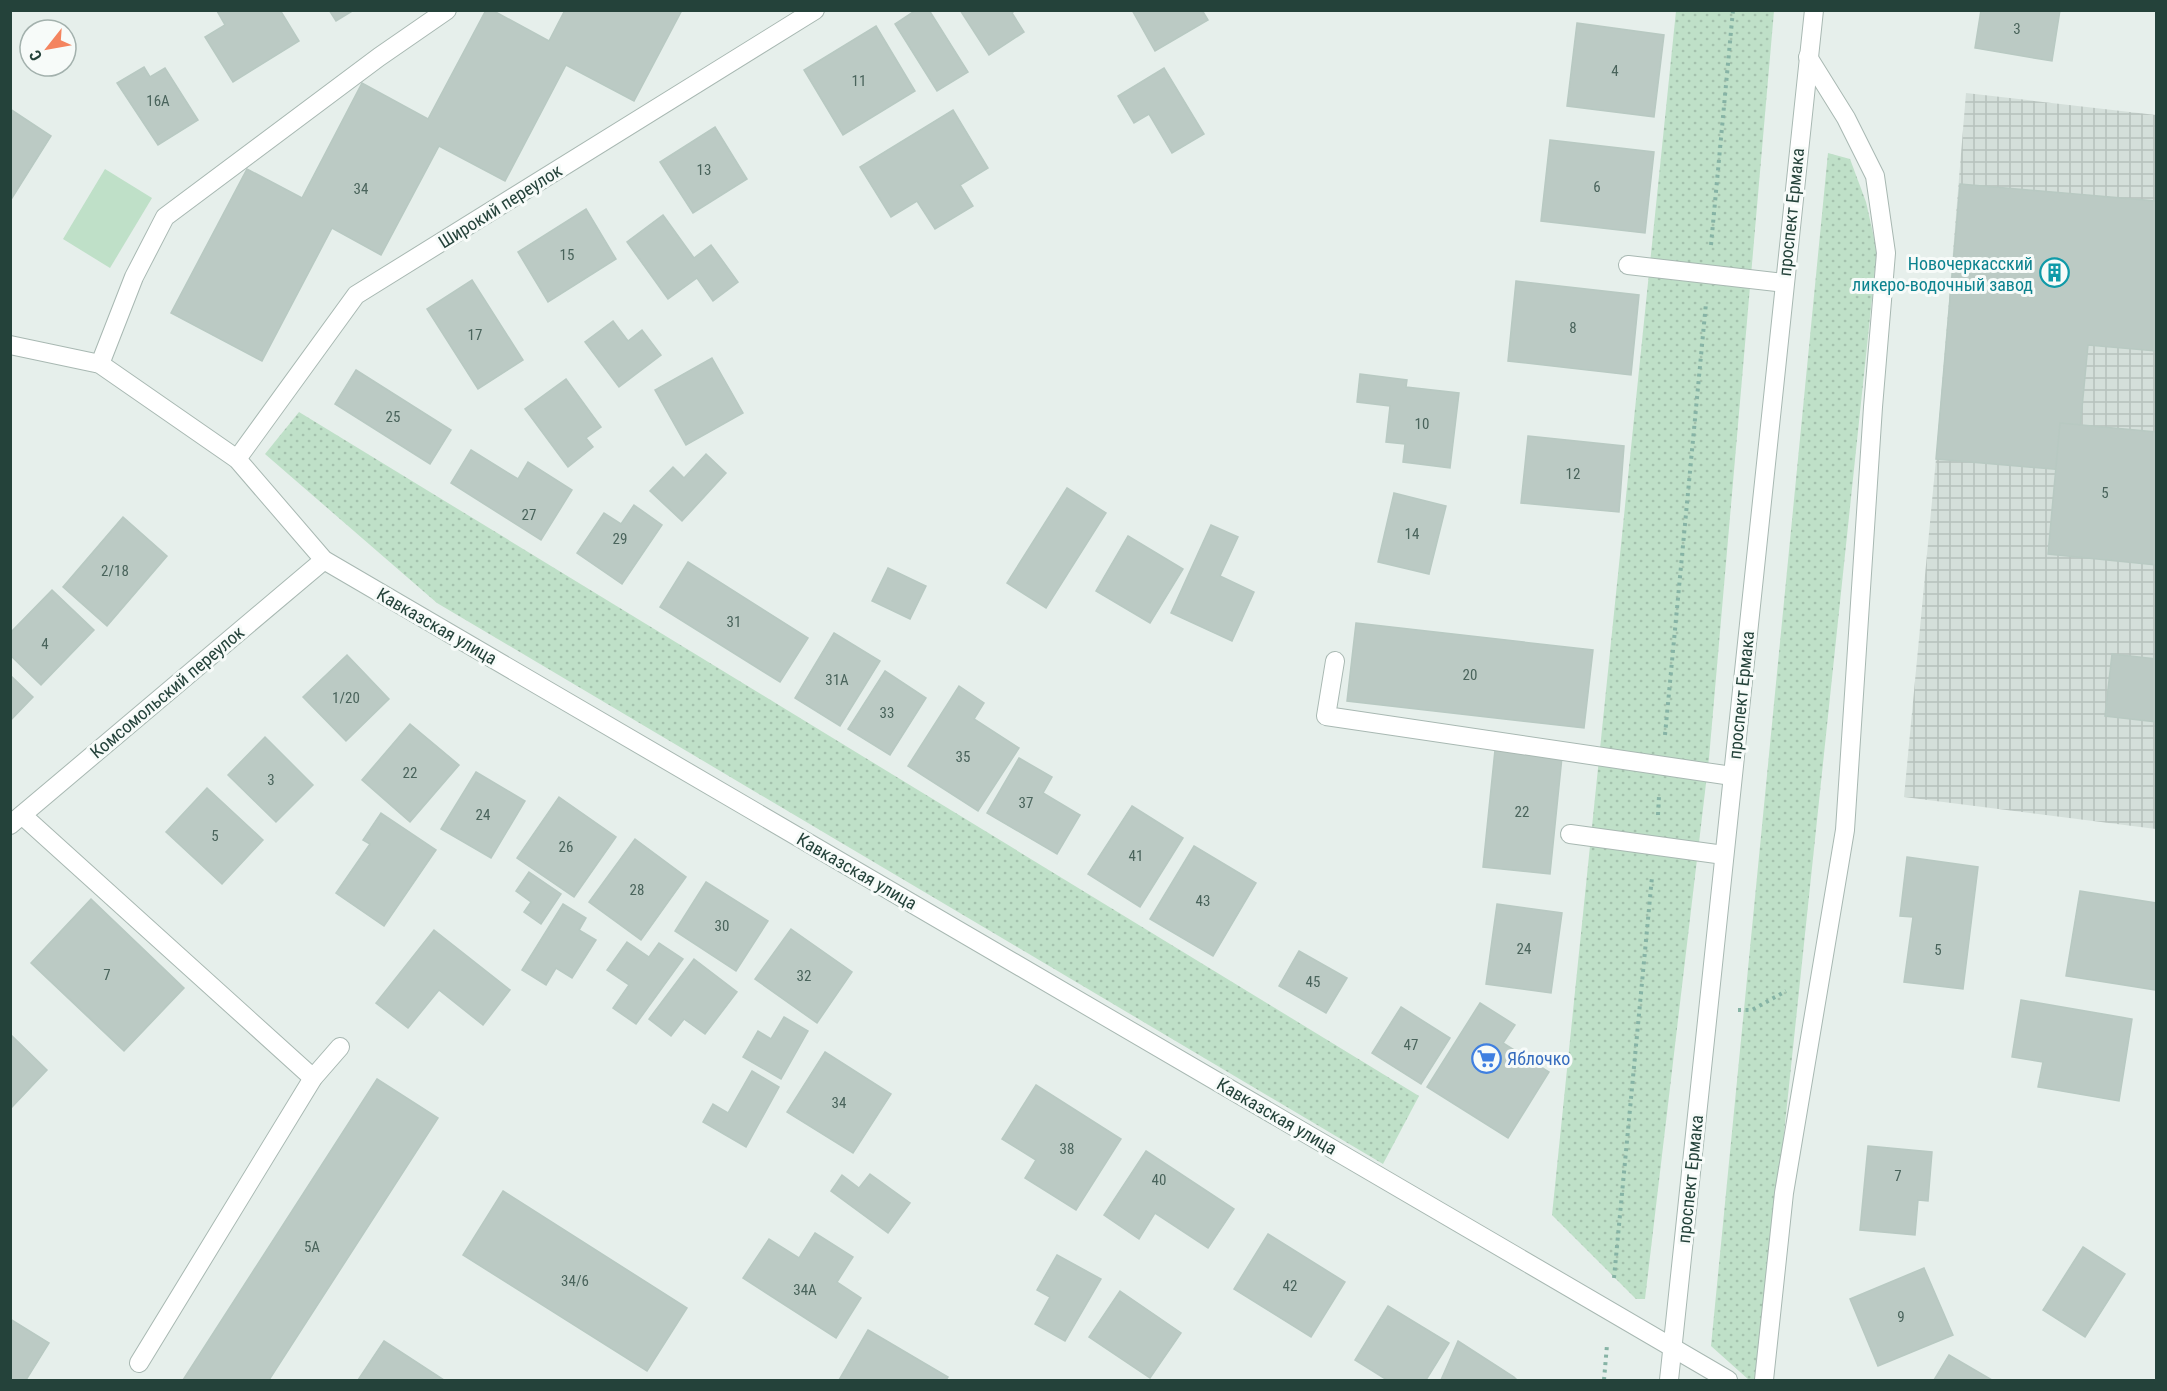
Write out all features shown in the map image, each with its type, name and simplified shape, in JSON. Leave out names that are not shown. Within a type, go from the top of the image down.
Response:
[{"type":"street","points":[[100,364],[134,277],[165,217],[379,57],[447,10]]},
{"type":"street","name":"Широкий переулок","points":[[237,459],[356,295],[815,10]]},
{"type":"street","name":"проспект Ермака","points":[[1669,1380],[1814,10]]},
{"type":"street","points":[[1764,1380],[1784,1193],[1845,830],[1873,407],[1886,254],[1875,176],[1846,118],[1808,57]]},
{"type":"street","points":[[1628,265],[1784,282]]},
{"type":"street","name":"Кавказская улица","points":[[10,345],[100,364],[237,459],[324,560],[1728,1380]]},
{"type":"street","name":"Комсомольский переулок","points":[[16,820],[324,560]]},
{"type":"street","points":[[1335,661],[1326,716],[1732,776]]},
{"type":"street","points":[[16,820],[314,1078]]},
{"type":"street","points":[[1570,834],[1724,855]]},
{"type":"street","points":[[139,1363],[314,1078],[340,1047]]},
{"type":"path","points":[[1604,1380],[1733,10]]},
{"type":"shaded area","points":[[1966,93],[2156,115],[2156,829],[1904,797],[1936,459]]},
{"type":"green space","points":[[1676,11],[1774,11],[1709,758],[1645,1299],[1636,1299],[1552,1215]]},
{"type":"green space","points":[[1828,153],[1850,159],[1866,202],[1877,251],[1758,1380],[1749,1380],[1711,1346]]},
{"type":"green space","points":[[105,169],[152,198],[110,268],[63,239]]},
{"type":"green space","points":[[299,412],[1419,1096],[1383,1164],[437,603],[265,454]]},
{"type":"building","points":[[280,10],[299,41],[233,82],[205,37],[225,25],[217,11]]},
{"type":"building","points":[[329,10],[354,10],[336,21]]},
{"type":"building","points":[[486,10],[492,10],[549,41],[565,10],[682,10],[634,101],[566,65],[505,181],[439,146],[381,255],[332,228],[262,361],[171,313],[247,169],[302,198],[362,83],[428,119]]},
{"type":"building","points":[[916,10],[929,10],[968,72],[937,91],[895,24]]},
{"type":"building","points":[[960,10],[1015,10],[1012,13],[1024,32],[989,55]]},
{"type":"building","points":[[1132,10],[1202,10],[1208,20],[1155,51]]},
{"type":"building","points":[[1981,10],[2060,10],[2052,61],[1975,48]]},
{"type":"building","points":[[1577,23],[1664,35],[1654,117],[1567,106]]},
{"type":"building","points":[[876,26],[915,91],[843,135],[804,70]]},
{"type":"building","points":[[144,67],[150,77],[165,68],[198,120],[158,145],[117,83]]},
{"type":"building","points":[[1164,68],[1204,134],[1172,153],[1149,114],[1134,123],[1118,96]]},
{"type":"building","points":[[10,109],[51,136],[12,198],[10,197]]},
{"type":"building","points":[[953,110],[988,168],[960,185],[973,206],[935,229],[917,201],[891,217],[860,167]]},
{"type":"building","points":[[715,127],[747,179],[693,213],[660,162]]},
{"type":"building","points":[[1550,140],[1654,152],[1645,233],[1541,221]]},
{"type":"building","name":"Новочеркасский ликеро-водочный завод","points":[[1960,184],[2156,201],[2156,351],[2088,345],[2076,471],[1936,459]]},
{"type":"building","points":[[586,209],[616,259],[548,302],[518,252]]},
{"type":"building","points":[[663,215],[694,258],[711,245],[738,282],[713,301],[697,278],[668,299],[627,242]]},
{"type":"building","points":[[472,280],[523,360],[478,389],[427,309]]},
{"type":"building","points":[[1516,281],[1639,295],[1631,375],[1508,361]]},
{"type":"building","points":[[613,321],[628,341],[642,330],[661,355],[619,387],[585,342]]},
{"type":"building","points":[[712,358],[743,413],[686,445],[655,390]]},
{"type":"building","points":[[356,370],[451,430],[430,464],[335,404]]},
{"type":"building","points":[[1360,374],[1407,380],[1406,387],[1459,393],[1450,468],[1403,462],[1405,444],[1386,442],[1390,406],[1357,402]]},
{"type":"building","points":[[566,379],[601,427],[586,438],[593,447],[568,467],[525,409]]},
{"type":"building","points":[[2060,423],[2156,432],[2156,565],[2048,554]]},
{"type":"building","points":[[1528,436],[1624,446],[1619,512],[1521,503]]},
{"type":"building","points":[[471,450],[518,479],[528,462],[572,490],[541,540],[451,483]]},
{"type":"building","points":[[706,454],[726,473],[682,521],[650,491],[673,467],[684,478]]},
{"type":"building","points":[[1067,488],[1106,513],[1046,608],[1007,583]]},
{"type":"building","points":[[1394,493],[1446,506],[1429,574],[1378,562]]},
{"type":"building","points":[[634,505],[662,525],[622,584],[577,553],[604,513],[621,524]]},
{"type":"building","points":[[123,517],[167,556],[107,626],[63,587]]},
{"type":"building","points":[[1211,525],[1238,537],[1220,576],[1254,592],[1232,641],[1171,613]]},
{"type":"building","points":[[1128,536],[1183,569],[1150,623],[1096,591]]},
{"type":"building","points":[[688,562],[808,638],[780,682],[660,607]]},
{"type":"building","points":[[888,568],[926,586],[910,619],[872,601]]},
{"type":"building","points":[[52,590],[94,630],[41,685],[10,655],[10,633]]},
{"type":"building","points":[[1356,623],[1593,650],[1584,728],[1347,701]]},
{"type":"building","points":[[834,633],[880,661],[840,726],[795,698]]},
{"type":"building","points":[[2112,654],[2156,659],[2156,722],[2105,716]]},
{"type":"building","points":[[347,655],[389,699],[346,741],[303,697]]},
{"type":"building","points":[[885,671],[926,698],[890,755],[848,729]]},
{"type":"building","points":[[10,675],[33,697],[10,721]]},
{"type":"building","points":[[959,686],[984,703],[974,719],[1019,748],[978,811],[908,766]]},
{"type":"building","points":[[410,724],[459,765],[410,822],[362,780]]},
{"type":"building","points":[[265,737],[313,785],[276,822],[228,775]]},
{"type":"building","points":[[1495,750],[1562,757],[1550,874],[1483,867]]},
{"type":"building","points":[[1019,758],[1052,777],[1043,793],[1080,815],[1057,854],[987,813]]},
{"type":"building","points":[[476,772],[525,801],[491,858],[441,829]]},
{"type":"building","points":[[207,788],[263,840],[222,884],[166,832]]},
{"type":"building","points":[[559,797],[616,837],[574,897],[517,858]]},
{"type":"building","points":[[1132,806],[1183,838],[1140,907],[1088,874]]},
{"type":"building","points":[[381,813],[436,850],[384,926],[336,893],[370,844],[363,840]]},
{"type":"building","points":[[635,839],[686,877],[641,940],[589,902]]},
{"type":"building","points":[[1194,846],[1256,883],[1213,956],[1150,919]]},
{"type":"building","points":[[1907,857],[1978,867],[1963,989],[1904,982],[1913,917],[1900,916]]},
{"type":"building","points":[[529,872],[561,894],[541,924],[524,912],[531,902],[516,891]]},
{"type":"building","points":[[706,882],[768,921],[736,971],[675,931]]},
{"type":"building","points":[[2080,891],[2156,903],[2156,990],[2066,976]]},
{"type":"building","points":[[91,899],[184,988],[124,1051],[31,963]]},
{"type":"building","points":[[563,904],[586,918],[579,930],[596,940],[572,978],[556,968],[546,985],[522,970]]},
{"type":"building","points":[[1497,904],[1562,913],[1551,993],[1486,984]]},
{"type":"building","points":[[791,929],[852,972],[817,1023],[755,979]]},
{"type":"building","points":[[434,930],[510,990],[483,1025],[439,990],[408,1028],[376,1003]]},
{"type":"building","points":[[627,942],[649,957],[659,943],[683,959],[636,1024],[613,1008],[629,985],[607,970]]},
{"type":"building","points":[[1299,951],[1347,978],[1326,1013],[1279,986]]},
{"type":"building","points":[[694,959],[737,992],[705,1034],[684,1019],[671,1036],[649,1019]]},
{"type":"building","points":[[2021,1000],[2132,1019],[2119,1101],[2038,1087],[2043,1062],[2012,1057]]},
{"type":"building","name":"Яблочко","points":[[1480,1003],[1515,1025],[1503,1043],[1549,1072],[1508,1138],[1427,1087]]},
{"type":"building","points":[[1401,1007],[1450,1038],[1421,1084],[1372,1053]]},
{"type":"building","points":[[784,1017],[808,1031],[781,1079],[743,1057],[758,1031],[771,1039]]},
{"type":"building","points":[[10,1034],[47,1070],[10,1109]]},
{"type":"building","points":[[825,1052],[891,1094],[853,1153],[787,1112]]},
{"type":"building","points":[[752,1071],[779,1087],[746,1147],[703,1122],[713,1104],[728,1113]]},
{"type":"building","points":[[377,1079],[438,1118],[269,1380],[183,1380]]},
{"type":"building","points":[[1036,1085],[1121,1139],[1076,1210],[1025,1178],[1036,1160],[1002,1139]]},
{"type":"building","points":[[1868,1146],[1932,1152],[1928,1201],[1918,1200],[1915,1235],[1860,1230]]},
{"type":"building","points":[[1146,1151],[1234,1209],[1208,1248],[1155,1213],[1139,1239],[1104,1215]]},
{"type":"building","points":[[870,1174],[910,1203],[888,1233],[831,1191],[842,1175],[859,1188]]},
{"type":"building","points":[[503,1191],[687,1308],[647,1371],[463,1255]]},
{"type":"building","points":[[815,1233],[853,1257],[837,1282],[861,1298],[836,1338],[743,1278],[769,1239],[799,1258]]},
{"type":"building","points":[[1268,1234],[1345,1282],[1311,1337],[1234,1289]]},
{"type":"building","points":[[2083,1247],[2125,1274],[2085,1337],[2043,1310]]},
{"type":"building","points":[[1057,1255],[1101,1279],[1065,1341],[1035,1324],[1050,1297],[1037,1290]]},
{"type":"building","points":[[1924,1268],[1953,1335],[1878,1366],[1850,1299]]},
{"type":"building","points":[[1120,1291],[1181,1333],[1150,1378],[1089,1337]]},
{"type":"building","points":[[1388,1306],[1449,1343],[1426,1380],[1387,1380],[1355,1360]]},
{"type":"building","points":[[10,1319],[49,1343],[26,1380],[10,1380]]},
{"type":"building","points":[[868,1330],[948,1377],[946,1380],[839,1380]]},
{"type":"building","points":[[384,1341],[444,1380],[358,1380]]},
{"type":"building","points":[[1458,1341],[1514,1377],[1517,1380],[1441,1380]]},
{"type":"building","points":[[1949,1355],[1992,1380],[1934,1380]]},
{"type":"place","name":"Новочеркасский ликеро-водочный завод","points":[[2054,273]]},
{"type":"place","name":"Яблочко","points":[[1486,1058]]}]
